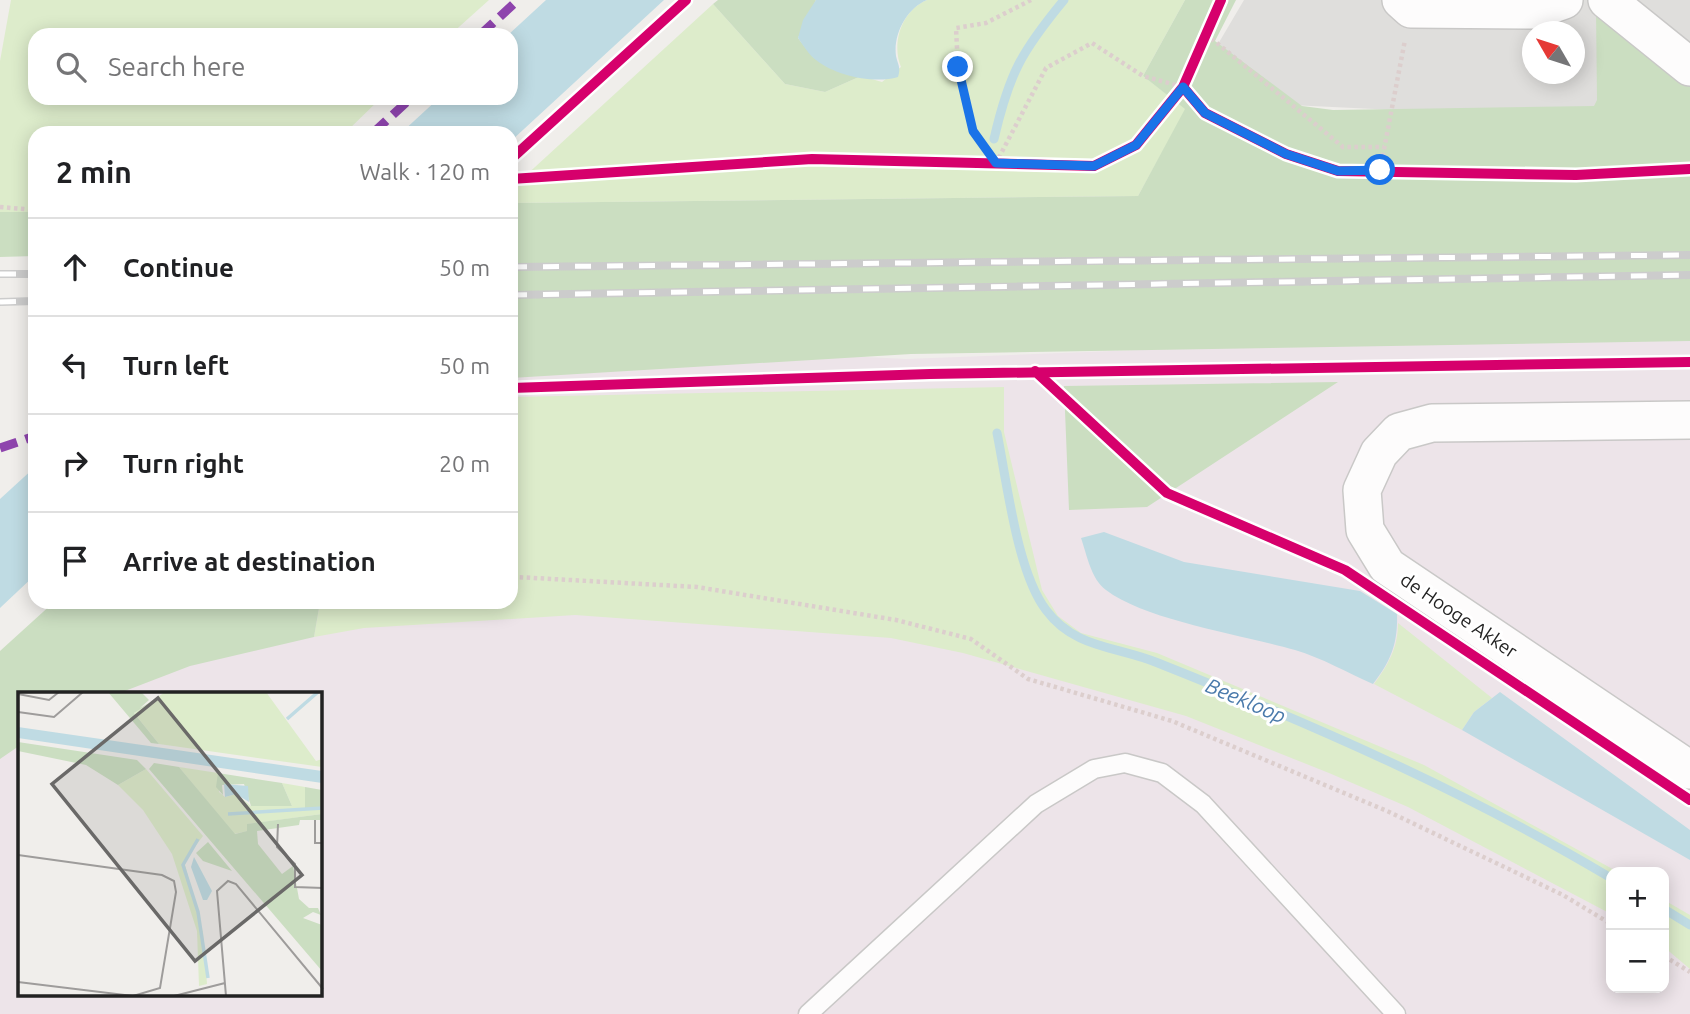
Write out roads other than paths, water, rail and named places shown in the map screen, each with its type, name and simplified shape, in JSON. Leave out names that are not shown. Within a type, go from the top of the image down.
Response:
[{"type":"street","points":[[1406,5],[1536,10],[1564,0]]},
{"type":"street","points":[[1606,0],[1690,67]]},
{"type":"street","name":"de Hooge Akker","points":[[1690,420],[1432,423],[1399,432],[1379,453],[1362,490],[1365,530],[1387,566],[1690,770]]},
{"type":"lane","points":[[808,1014],[1036,804],[1094,769],[1125,763],[1162,773],[1203,804],[1396,1014]]},
{"type":"water","points":[[546,0],[664,0],[518,135],[518,126],[409,126],[431,105],[518,105],[518,28],[516,28]]},
{"type":"water","points":[[816,0],[927,0],[913,9],[899,31],[896,48],[898,77],[878,80],[856,77],[824,66],[813,58],[798,38],[803,20]]},
{"type":"water","points":[[28,473],[28,582],[0,608],[0,499]]},
{"type":"water","points":[[1104,532],[1184,562],[1360,591],[1397,614],[1395,643],[1389,659],[1373,684],[1305,653],[1170,619],[1124,601],[1106,590],[1097,580],[1081,538]]},
{"type":"water","points":[[1500,692],[1690,830],[1690,860],[1462,730],[1474,712]]},
{"type":"waterway","name":"Beekloop","points":[[994,139],[1005,97],[1018,65],[1064,0]]},
{"type":"waterway","name":"Beekloop","points":[[997,433],[1020,550],[1036,593],[1057,623],[1083,639],[1143,657],[1389,762],[1501,817],[1606,875]]},
{"type":"waterway","name":"Beekloop","points":[[1669,912],[1690,925]]},
{"type":"railway","points":[[518,267],[1690,255]]},
{"type":"railway","points":[[0,274],[28,274]]},
{"type":"railway","points":[[518,295],[1690,275]]},
{"type":"railway","points":[[0,302],[28,301]]}]
